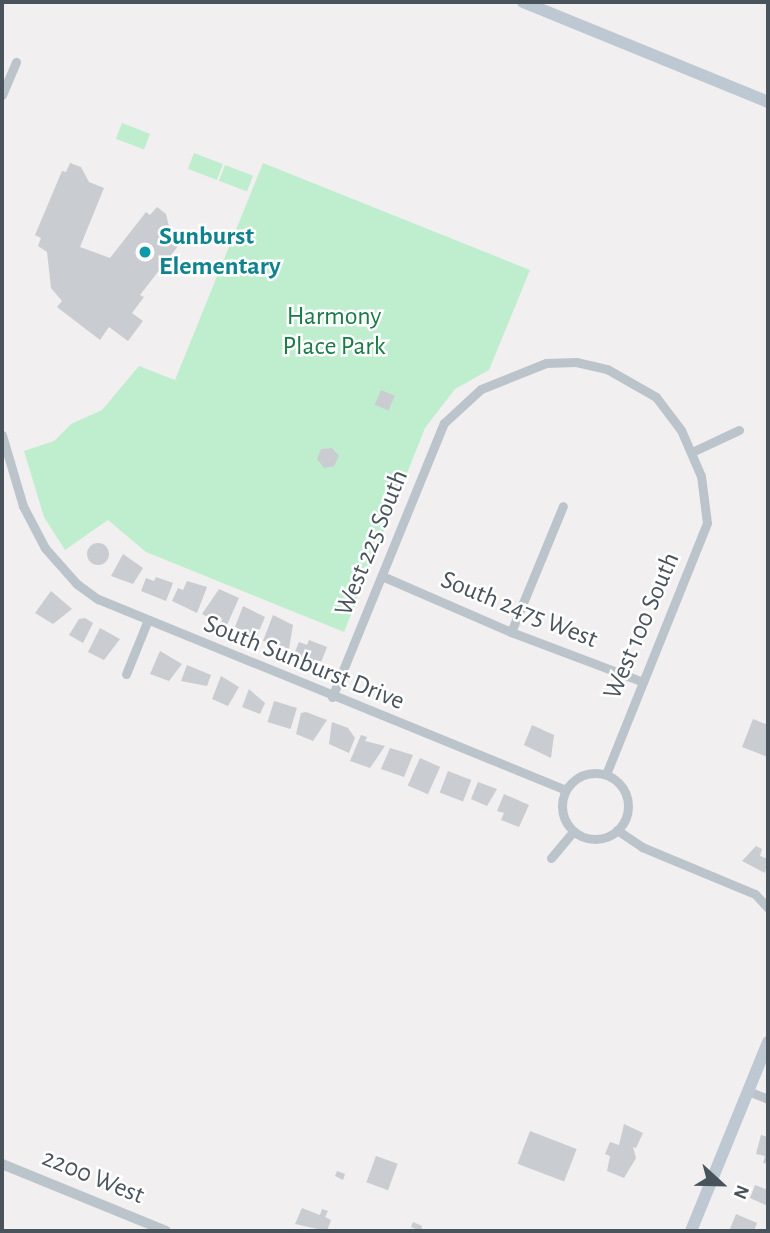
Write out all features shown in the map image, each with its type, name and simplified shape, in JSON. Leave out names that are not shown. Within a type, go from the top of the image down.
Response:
[{"type":"main road","points":[[523,2],[768,102]]},
{"type":"main road","points":[[691,1231],[768,1042]]},
{"type":"street","points":[[2,95],[16,62]]},
{"type":"street","name":"West 225 South","points":[[332,697],[444,423],[481,389],[546,363],[576,362],[607,369],[656,397],[692,452]]},
{"type":"street","points":[[692,452],[739,430]]},
{"type":"street","name":"South Sunburst Drive","points":[[2,435],[23,506],[45,548],[77,584],[113,608],[566,790]]},
{"type":"street","name":"West 100 South","points":[[606,774],[641,681],[705,532],[703,492],[692,452]]},
{"type":"street","points":[[511,632],[563,506]]},
{"type":"street","name":"South 2475 West","points":[[382,576],[511,632],[641,681]]},
{"type":"street","points":[[126,674],[147,622]]},
{"type":"street","points":[[606,774],[623,789],[627,799],[627,811],[617,830],[591,839],[574,831],[562,812],[566,790],[579,777],[606,774]]},
{"type":"street","points":[[617,830],[642,847],[755,894],[768,894]]},
{"type":"street","points":[[551,858],[574,831]]},
{"type":"street","points":[[755,894],[768,908]]},
{"type":"street","points":[[748,1091],[768,1100]]},
{"type":"street","name":"2200 West","points":[[2,1164],[166,1231]]},
{"type":"green space","points":[[122,123],[150,134],[144,150],[116,139]]},
{"type":"green space","points":[[194,153],[223,164],[217,180],[188,169]]},
{"type":"green space","name":"Harmony Place Park","points":[[263,163],[530,270],[489,370],[455,389],[425,428],[344,632],[146,552],[108,520],[65,550],[44,517],[24,451],[54,441],[71,424],[102,410],[139,366],[175,380]]},
{"type":"green space","points":[[225,165],[253,176],[247,192],[219,181]]},
{"type":"building","name":"Sunburst Elementary","points":[[70,163],[81,167],[89,182],[104,188],[80,247],[110,258],[146,212],[150,215],[157,207],[166,214],[170,231],[182,241],[140,295],[144,297],[132,313],[143,321],[128,341],[109,327],[100,340],[57,307],[62,301],[51,288],[47,252],[38,246],[41,238],[35,235],[62,171],[66,172]]},
{"type":"building","points":[[381,390],[395,396],[389,411],[375,405]]},
{"type":"building","points":[[332,448],[339,456],[334,466],[324,468],[317,459],[321,449]]},
{"type":"building","points":[[98,543],[106,546],[109,554],[106,562],[98,565],[90,562],[87,554],[90,546]]},
{"type":"building","points":[[123,554],[143,568],[133,584],[111,576]]},
{"type":"building","points":[[156,577],[173,583],[166,601],[141,591],[146,578],[154,581]]},
{"type":"building","points":[[187,581],[207,587],[197,613],[172,601],[178,588],[183,590]]},
{"type":"building","points":[[219,589],[239,598],[227,625],[221,622],[223,618],[217,622],[202,614]]},
{"type":"building","points":[[51,591],[72,609],[53,624],[35,613]]},
{"type":"building","points":[[243,606],[265,617],[256,638],[235,627]]},
{"type":"building","points":[[273,615],[293,625],[289,649],[263,641]]},
{"type":"building","points":[[85,618],[93,623],[83,643],[69,635],[79,619]]},
{"type":"building","points":[[100,628],[120,639],[104,660],[88,652]]},
{"type":"building","points":[[309,640],[327,647],[320,665],[294,654],[299,642],[307,645]]},
{"type":"building","points":[[160,651],[182,664],[169,681],[150,674]]},
{"type":"building","points":[[187,665],[211,675],[207,686],[181,681]]},
{"type":"building","points":[[221,676],[239,687],[228,706],[212,699]]},
{"type":"building","points":[[249,689],[265,703],[260,714],[242,707]]},
{"type":"building","points":[[274,701],[297,708],[291,729],[268,722]]},
{"type":"building","points":[[306,712],[327,720],[313,741],[296,734],[301,713]]},
{"type":"building","points":[[753,719],[768,725],[768,757],[742,747]]},
{"type":"building","points":[[332,722],[348,728],[355,738],[349,753],[329,744]]},
{"type":"building","points":[[532,725],[554,735],[551,758],[524,745]]},
{"type":"building","points":[[361,735],[367,737],[365,741],[385,746],[370,768],[350,761]]},
{"type":"building","points":[[390,748],[413,755],[404,777],[381,769]]},
{"type":"building","points":[[420,758],[440,767],[428,794],[408,785]]},
{"type":"building","points":[[448,771],[471,780],[463,801],[440,792]]},
{"type":"building","points":[[478,782],[497,789],[487,806],[471,799]]},
{"type":"building","points":[[504,794],[529,805],[519,827],[501,820],[504,813],[497,811]]},
{"type":"building","points":[[756,846],[762,849],[760,856],[768,859],[765,873],[742,861]]},
{"type":"building","points":[[624,1124],[643,1133],[636,1148],[633,1147],[636,1158],[624,1178],[607,1171],[610,1156],[605,1154],[610,1142],[619,1145]]},
{"type":"building","points":[[530,1131],[577,1149],[564,1182],[517,1164]]},
{"type":"building","points":[[761,1135],[768,1137],[768,1164],[763,1163],[765,1156],[756,1154]]},
{"type":"building","points":[[376,1156],[398,1164],[388,1190],[366,1182]]},
{"type":"building","points":[[337,1171],[345,1174],[343,1180],[335,1176]]},
{"type":"building","points":[[755,1185],[768,1190],[768,1206],[750,1198]]},
{"type":"building","points":[[302,1208],[320,1215],[322,1209],[328,1211],[325,1217],[331,1220],[327,1231],[295,1224]]},
{"type":"building","points":[[736,1214],[757,1223],[754,1231],[730,1229]]},
{"type":"building","points":[[413,1222],[422,1226],[421,1231],[411,1227]]},
{"type":"place","name":"Sunburst Elementary","points":[[145,252]]}]
